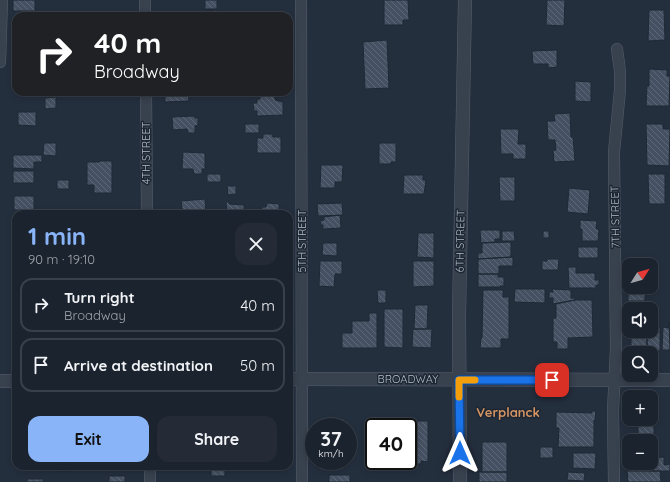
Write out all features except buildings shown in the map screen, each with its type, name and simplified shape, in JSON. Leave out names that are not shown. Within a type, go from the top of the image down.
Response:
[{"type":"street","points":[[0,62],[2,0]]},
{"type":"street","points":[[145,0],[145,12]]},
{"type":"street","name":"5TH STREET","points":[[301,0],[302,482]]},
{"type":"street","name":"6TH STREET","points":[[460,482],[460,251],[465,0]]},
{"type":"street","name":"7TH STREET","points":[[614,482],[613,411],[616,348],[614,152],[620,84],[617,49]]},
{"type":"street","name":"4TH STREET","points":[[146,96],[147,210]]},
{"type":"street","name":"BROADWAY","points":[[293,379],[670,380]]},
{"type":"street","points":[[0,381],[12,381]]},
{"type":"street","points":[[150,470],[150,482]]},
{"type":"slow traffic","points":[[459,397],[459,380],[475,380]]},
{"type":"district","name":"Verplanck","points":[[508,412]]},
{"type":"route","points":[[460,453],[459,380],[552,380]]}]
